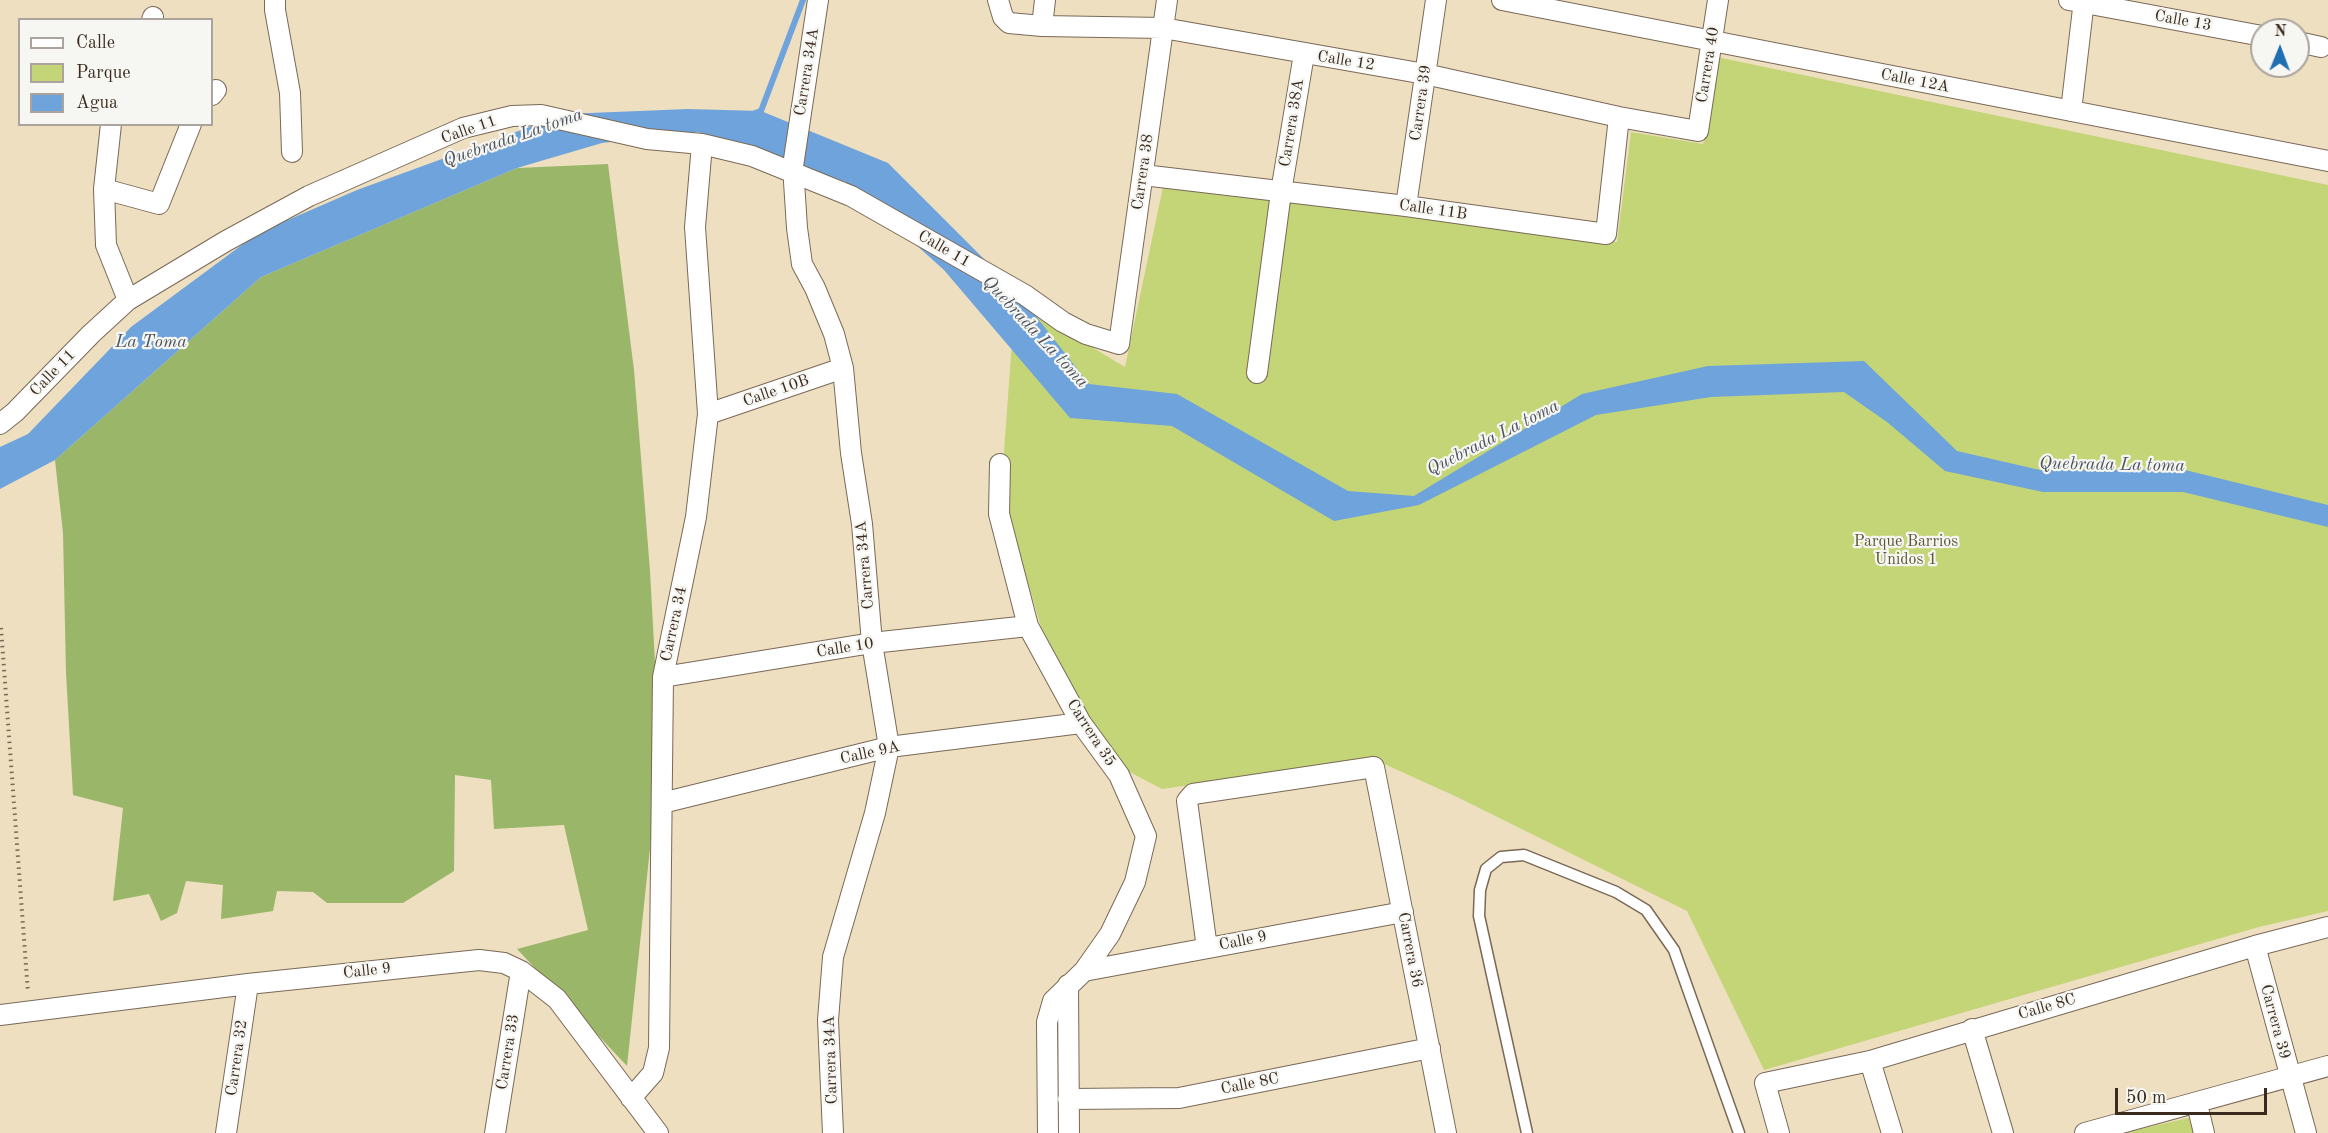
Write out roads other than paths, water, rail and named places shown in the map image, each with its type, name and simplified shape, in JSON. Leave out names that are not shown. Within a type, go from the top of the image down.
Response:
[{"type":"street","points":[[276,0],[275,10],[290,93],[292,152]]},
{"type":"street","name":"Carrera 34A","points":[[818,0],[800,109],[793,170],[802,264],[815,288],[834,334],[843,368],[851,453],[862,524],[872,643],[889,747],[875,813],[833,957],[828,1020],[833,1133]]},
{"type":"street","points":[[1042,26],[1045,0]]},
{"type":"street","name":"Carrera 38","points":[[1119,344],[1167,0]]},
{"type":"street","name":"Carrera 39","points":[[1406,206],[1436,0]]},
{"type":"street","name":"Calle 12A","points":[[1502,0],[2328,161]]},
{"type":"street","name":"Carrera 40","points":[[1698,131],[1718,0]]},
{"type":"street","points":[[2070,111],[2079,1]]},
{"type":"street","name":"Calle 13","points":[[2079,1],[2250,34]]},
{"type":"street","name":"Calle 12","points":[[999,3],[1003,17],[1009,23],[1042,26],[1163,28],[1425,74],[1619,117],[1698,131]]},
{"type":"street","points":[[2310,44],[2321,46]]},
{"type":"street","name":"Carrera 38A","points":[[1257,373],[1281,192],[1304,54]]},
{"type":"street","name":"Calle 11","points":[[0,424],[15,412],[91,334],[128,300],[226,241],[309,196],[463,128],[512,116],[541,115],[647,138],[702,144],[752,156],[793,170],[850,196],[1025,295],[1063,322],[1086,334],[1119,344]]},
{"type":"street","name":"Calle 11B","points":[[1143,175],[1406,206],[1606,234],[1619,117]]},
{"type":"street","points":[[111,126],[104,189],[106,245],[128,300]]},
{"type":"street","points":[[104,189],[159,204],[190,126]]},
{"type":"street","name":"Carrera 34","points":[[631,1098],[653,1073],[659,1048],[663,677],[696,517],[708,414],[695,227],[702,144]]},
{"type":"street","name":"Calle 10B","points":[[708,414],[843,368]]},
{"type":"street","name":"Carrera 35","points":[[1000,464],[999,514],[1028,626],[1081,723],[1119,775],[1146,836],[1135,882],[1110,934],[1084,971],[1053,1001],[1047,1022],[1048,1133]]},
{"type":"street","name":"Calle 10","points":[[663,677],[872,643],[1028,626]]},
{"type":"street","name":"Calle 9A","points":[[662,803],[889,747],[1081,723]]},
{"type":"street","name":"Carrera 36","points":[[1207,948],[1187,801],[1193,794],[1374,767],[1446,1133]]},
{"type":"street","name":"Calle 9","points":[[1084,971],[1403,912]]},
{"type":"street","name":"Calle 8C","points":[[1779,1133],[1765,1083],[1870,1061],[2255,945],[2328,927]]},
{"type":"street","name":"Carrera 39","points":[[2255,945],[2306,1133]]},
{"type":"street","name":"Calle 9","points":[[0,1015],[248,984],[479,960],[504,963],[521,971],[557,999],[658,1133]]},
{"type":"street","name":"Carrera 33","points":[[495,1133],[521,971]]},
{"type":"street","name":"Carrera 32","points":[[226,1133],[248,984]]},
{"type":"street","points":[[1068,985],[1069,1133]]},
{"type":"street","points":[[1972,1029],[2003,1133]]},
{"type":"street","name":"Calle 8C","points":[[1068,1100],[1179,1098],[1430,1048]]},
{"type":"street","points":[[1870,1061],[1892,1133]]},
{"type":"street","points":[[2095,1132],[2328,1066]]},
{"type":"street","points":[[2197,1104],[2204,1133]]},
{"type":"lane","points":[[1527,1133],[1479,916],[1480,890],[1486,869],[1501,857],[1524,855],[1616,892],[1646,909],[1674,950],[1739,1133]]},
{"type":"water","name":"La Toma","points":[[688,109],[761,111],[888,163],[1017,292],[1089,384],[1177,394],[1348,491],[1414,496],[1582,394],[1708,366],[1864,361],[1957,451],[2040,470],[2185,470],[2328,505],[2328,527],[2183,492],[2043,492],[1945,471],[1887,422],[1844,392],[1711,397],[1596,415],[1419,505],[1334,521],[1172,426],[1070,418],[944,270],[846,182],[698,132],[602,143],[517,168],[261,277],[55,460],[0,489],[0,447],[28,434],[131,327],[258,233],[357,190],[565,114]]},
{"type":"waterway","points":[[755,113],[761,111],[803,0]]},
{"type":"water label","name":"Quebrada La toma","points":[[513,138]]},
{"type":"water label","name":"Quebrada La toma","points":[[1035,332]]},
{"type":"water label","name":"Quebrada La toma","points":[[1493,438]]},
{"type":"water label","name":"Quebrada La toma","points":[[2112,465]]},
{"type":"park label","name":"Parque Barrios Unidos 1","points":[[1906,551]]}]
